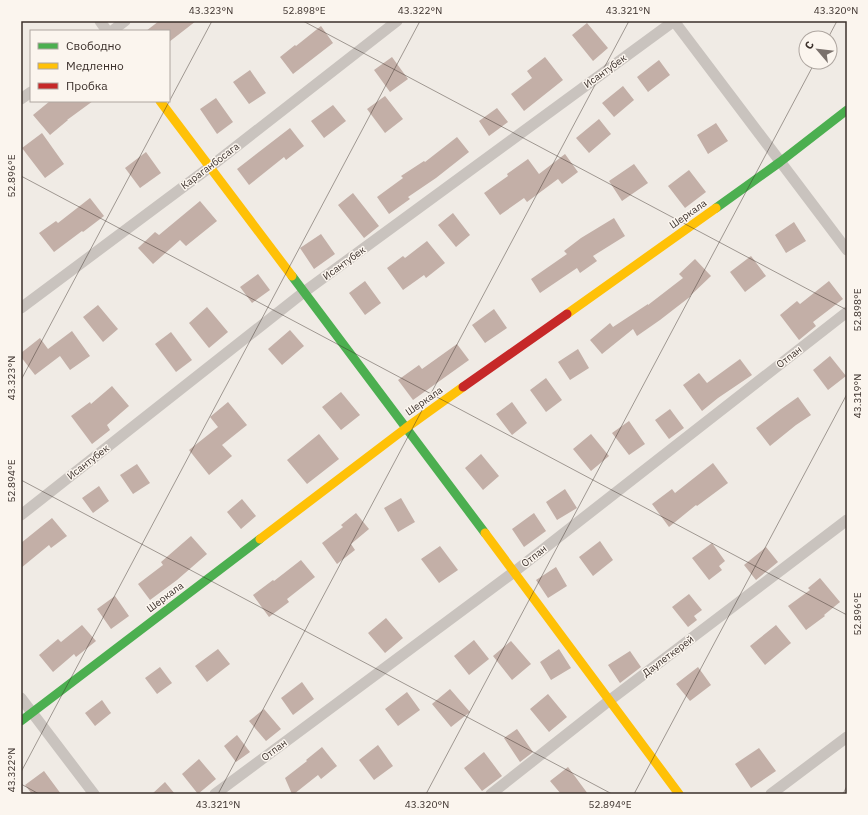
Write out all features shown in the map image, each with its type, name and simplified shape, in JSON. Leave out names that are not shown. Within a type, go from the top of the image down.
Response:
[{"type":"street","points":[[100,21],[106,30]]},
{"type":"street","points":[[113,30],[125,21]]},
{"type":"street","name":"Караганбосага","points":[[21,308],[210,167],[397,21]]},
{"type":"street","points":[[674,21],[847,250]]},
{"type":"street","name":"Исантубек","points":[[21,515],[304,292],[674,21]]},
{"type":"street","points":[[21,99],[30,93]]},
{"type":"street","points":[[161,102],[679,794]]},
{"type":"street","name":"Шеркала","points":[[21,721],[406,428],[780,162],[847,110]]},
{"type":"street","name":"Отпан","points":[[215,794],[514,572],[847,312]]},
{"type":"street","name":"Даулеткерей","points":[[491,794],[610,700],[847,520]]},
{"type":"street","points":[[21,698],[94,794]]},
{"type":"street","points":[[771,794],[847,737]]},
{"type":"building","points":[[159,21],[196,21],[170,41],[170,30],[147,30]]},
{"type":"building","points":[[587,23],[608,48],[593,61],[572,35]]},
{"type":"building","points":[[321,26],[333,43],[293,74],[280,57]]},
{"type":"building","points":[[392,57],[408,79],[390,92],[374,70]]},
{"type":"building","points":[[545,57],[563,80],[524,111],[511,94],[532,78],[527,71]]},
{"type":"building","points":[[659,60],[670,75],[648,92],[637,77]]},
{"type":"building","points":[[250,70],[266,93],[249,104],[233,82]]},
{"type":"building","points":[[623,86],[634,100],[614,117],[602,103]]},
{"type":"building","points":[[385,96],[403,119],[385,133],[367,109]]},
{"type":"building","points":[[216,98],[233,122],[217,134],[200,109]]},
{"type":"building","points":[[49,102],[92,102],[50,135],[33,115]]},
{"type":"building","points":[[333,105],[346,121],[324,138],[311,121]]},
{"type":"building","points":[[497,108],[508,122],[489,136],[479,121]]},
{"type":"building","points":[[599,119],[611,134],[589,153],[576,138]]},
{"type":"building","points":[[716,123],[728,141],[708,154],[697,135]]},
{"type":"building","points":[[290,128],[304,146],[286,160],[284,157],[249,185],[237,169]]},
{"type":"building","points":[[42,133],[64,164],[45,178],[22,148]]},
{"type":"building","points":[[457,137],[469,152],[436,178],[408,197],[410,199],[389,214],[377,197],[403,178],[401,176],[424,161],[425,162]]},
{"type":"building","points":[[146,152],[161,173],[140,188],[125,168]]},
{"type":"building","points":[[565,154],[578,172],[562,184],[558,179],[527,202],[524,198],[500,215],[484,193],[508,176],[507,174],[528,159],[539,174]]},
{"type":"building","points":[[634,164],[648,183],[622,201],[609,181]]},
{"type":"building","points":[[689,170],[706,192],[685,208],[668,186]]},
{"type":"building","points":[[353,193],[379,226],[364,238],[338,205]]},
{"type":"building","points":[[90,198],[104,216],[54,252],[39,233],[56,221],[58,223]]},
{"type":"building","points":[[200,201],[217,221],[186,246],[180,240],[153,264],[138,248],[155,232],[159,235]]},
{"type":"building","points":[[453,213],[470,235],[456,247],[438,225]]},
{"type":"building","points":[[614,218],[625,236],[593,256],[597,261],[580,273],[577,268],[540,293],[531,279],[567,254],[564,251],[581,238]]},
{"type":"building","points":[[794,222],[806,241],[786,253],[775,235]]},
{"type":"building","points":[[321,234],[335,254],[314,269],[300,248]]},
{"type":"building","points":[[427,241],[445,263],[426,278],[424,275],[403,290],[387,268],[403,256],[405,258]]},
{"type":"building","points":[[751,256],[766,276],[745,292],[730,272]]},
{"type":"building","points":[[695,259],[711,276],[691,296],[660,320],[637,336],[633,329],[602,354],[590,340],[610,323],[613,327],[648,305],[683,278],[679,274]]},
{"type":"building","points":[[258,274],[270,290],[252,303],[240,287]]},
{"type":"building","points":[[365,281],[381,303],[365,315],[349,293]]},
{"type":"building","points":[[829,281],[843,299],[813,322],[816,326],[799,340],[780,315],[797,301],[800,304]]},
{"type":"building","points":[[98,305],[118,329],[103,342],[83,317]]},
{"type":"building","points":[[207,307],[228,332],[209,348],[189,323]]},
{"type":"building","points":[[494,309],[507,328],[485,343],[472,325]]},
{"type":"building","points":[[290,330],[304,346],[282,365],[268,349]]},
{"type":"building","points":[[72,331],[90,356],[70,370],[60,356],[35,375],[21,357],[21,353],[40,338],[48,349]]},
{"type":"building","points":[[171,332],[192,360],[176,372],[155,344]]},
{"type":"building","points":[[457,344],[469,360],[413,400],[398,380],[419,365],[422,369]]},
{"type":"building","points":[[578,349],[589,368],[570,380],[558,362]]},
{"type":"building","points":[[830,356],[846,376],[828,390],[813,370]]},
{"type":"building","points":[[740,359],[752,375],[718,398],[702,411],[683,385],[699,373],[707,383]]},
{"type":"building","points":[[546,378],[562,400],[546,412],[530,390]]},
{"type":"building","points":[[112,386],[129,406],[107,425],[110,430],[92,444],[71,416],[90,402],[91,404]]},
{"type":"building","points":[[341,392],[360,415],[341,430],[322,407]]},
{"type":"building","points":[[798,397],[811,415],[770,446],[756,428]]},
{"type":"building","points":[[228,402],[247,425],[222,445],[232,456],[209,475],[189,450],[218,427],[210,417]]},
{"type":"building","points":[[512,402],[527,423],[512,435],[496,414]]},
{"type":"building","points":[[670,409],[684,428],[669,439],[655,420]]},
{"type":"building","points":[[629,421],[645,444],[629,455],[612,433]]},
{"type":"building","points":[[319,434],[339,459],[307,484],[287,460]]},
{"type":"building","points":[[591,434],[609,456],[591,471],[573,449]]},
{"type":"building","points":[[481,454],[499,476],[483,490],[465,468]]},
{"type":"building","points":[[713,463],[728,483],[697,506],[696,505],[669,527],[652,504],[672,489],[675,493]]},
{"type":"building","points":[[137,464],[150,483],[133,494],[120,475]]},
{"type":"building","points":[[99,486],[109,501],[93,513],[82,498]]},
{"type":"building","points":[[565,489],[577,508],[557,520],[546,502]]},
{"type":"building","points":[[401,498],[415,522],[398,532],[384,508]]},
{"type":"building","points":[[242,499],[256,516],[241,529],[227,512]]},
{"type":"building","points":[[356,513],[369,529],[351,544],[355,550],[337,564],[322,543],[343,527],[341,525]]},
{"type":"building","points":[[534,513],[546,531],[524,547],[512,529]]},
{"type":"building","points":[[52,518],[67,536],[51,548],[49,545],[21,568],[21,543]]},
{"type":"building","points":[[191,536],[207,554],[177,580],[150,600],[138,584],[163,565],[161,562]]},
{"type":"building","points":[[600,541],[613,560],[593,576],[579,557]]},
{"type":"building","points":[[712,543],[725,561],[719,566],[722,570],[709,580],[692,558]]},
{"type":"building","points":[[440,546],[458,570],[439,583],[421,559]]},
{"type":"building","points":[[766,547],[778,562],[756,580],[744,565]]},
{"type":"building","points":[[301,560],[315,577],[287,599],[289,602],[269,617],[253,595]]},
{"type":"building","points":[[556,567],[567,586],[548,598],[536,580]]},
{"type":"building","points":[[820,578],[840,602],[824,615],[825,616],[806,630],[788,606],[810,590],[808,588]]},
{"type":"building","points":[[689,594],[702,610],[694,616],[697,620],[688,627],[672,607]]},
{"type":"building","points":[[115,596],[129,616],[111,629],[97,609]]},
{"type":"building","points":[[386,618],[403,638],[385,653],[368,633]]},
{"type":"building","points":[[82,625],[96,641],[76,657],[74,654],[53,672],[39,655],[58,639],[61,642]]},
{"type":"building","points":[[776,625],[791,643],[765,665],[750,646]]},
{"type":"building","points":[[474,640],[489,659],[469,675],[454,656]]},
{"type":"building","points":[[511,641],[531,664],[512,680],[493,656]]},
{"type":"building","points":[[218,649],[230,664],[207,682],[195,666]]},
{"type":"building","points":[[559,649],[571,668],[551,680],[540,662]]},
{"type":"building","points":[[630,651],[641,667],[620,683],[608,665]]},
{"type":"building","points":[[160,667],[172,683],[157,694],[145,678]]},
{"type":"building","points":[[698,667],[711,685],[690,701],[676,684]]},
{"type":"building","points":[[302,682],[314,699],[293,715],[281,698]]},
{"type":"building","points":[[450,689],[470,712],[451,727],[432,704]]},
{"type":"building","points":[[407,692],[420,710],[398,726],[385,709]]},
{"type":"building","points":[[548,694],[567,717],[549,732],[530,709]]},
{"type":"building","points":[[102,700],[111,713],[95,726],[85,713]]},
{"type":"building","points":[[264,709],[281,729],[266,741],[249,721]]},
{"type":"building","points":[[517,729],[533,752],[520,762],[504,738]]},
{"type":"building","points":[[237,735],[250,752],[236,762],[224,746]]},
{"type":"building","points":[[378,745],[393,766],[374,780],[359,760]]},
{"type":"building","points":[[322,747],[337,766],[321,779],[318,775],[292,794],[285,778]]},
{"type":"building","points":[[759,748],[776,771],[751,788],[735,764]]},
{"type":"building","points":[[484,752],[502,776],[482,791],[464,768]]},
{"type":"building","points":[[199,759],[216,779],[198,794],[182,774]]},
{"type":"building","points":[[568,767],[588,794],[561,794],[550,781]]},
{"type":"building","points":[[44,771],[61,794],[32,794],[25,785]]},
{"type":"building","points":[[165,782],[175,794],[152,794]]},
{"type":"traffic: fast","points":[[716,208],[780,162],[847,110]]},
{"type":"traffic: fast","points":[[292,276],[485,533]]},
{"type":"traffic: fast","points":[[21,721],[260,539]]},
{"type":"traffic: slow","points":[[161,102],[292,276]]},
{"type":"traffic: slow","points":[[567,314],[716,208]]},
{"type":"traffic: slow","points":[[260,539],[406,428],[463,387]]},
{"type":"traffic: slow","points":[[485,533],[679,794]]},
{"type":"traffic: jam","points":[[463,387],[567,314]]}]
